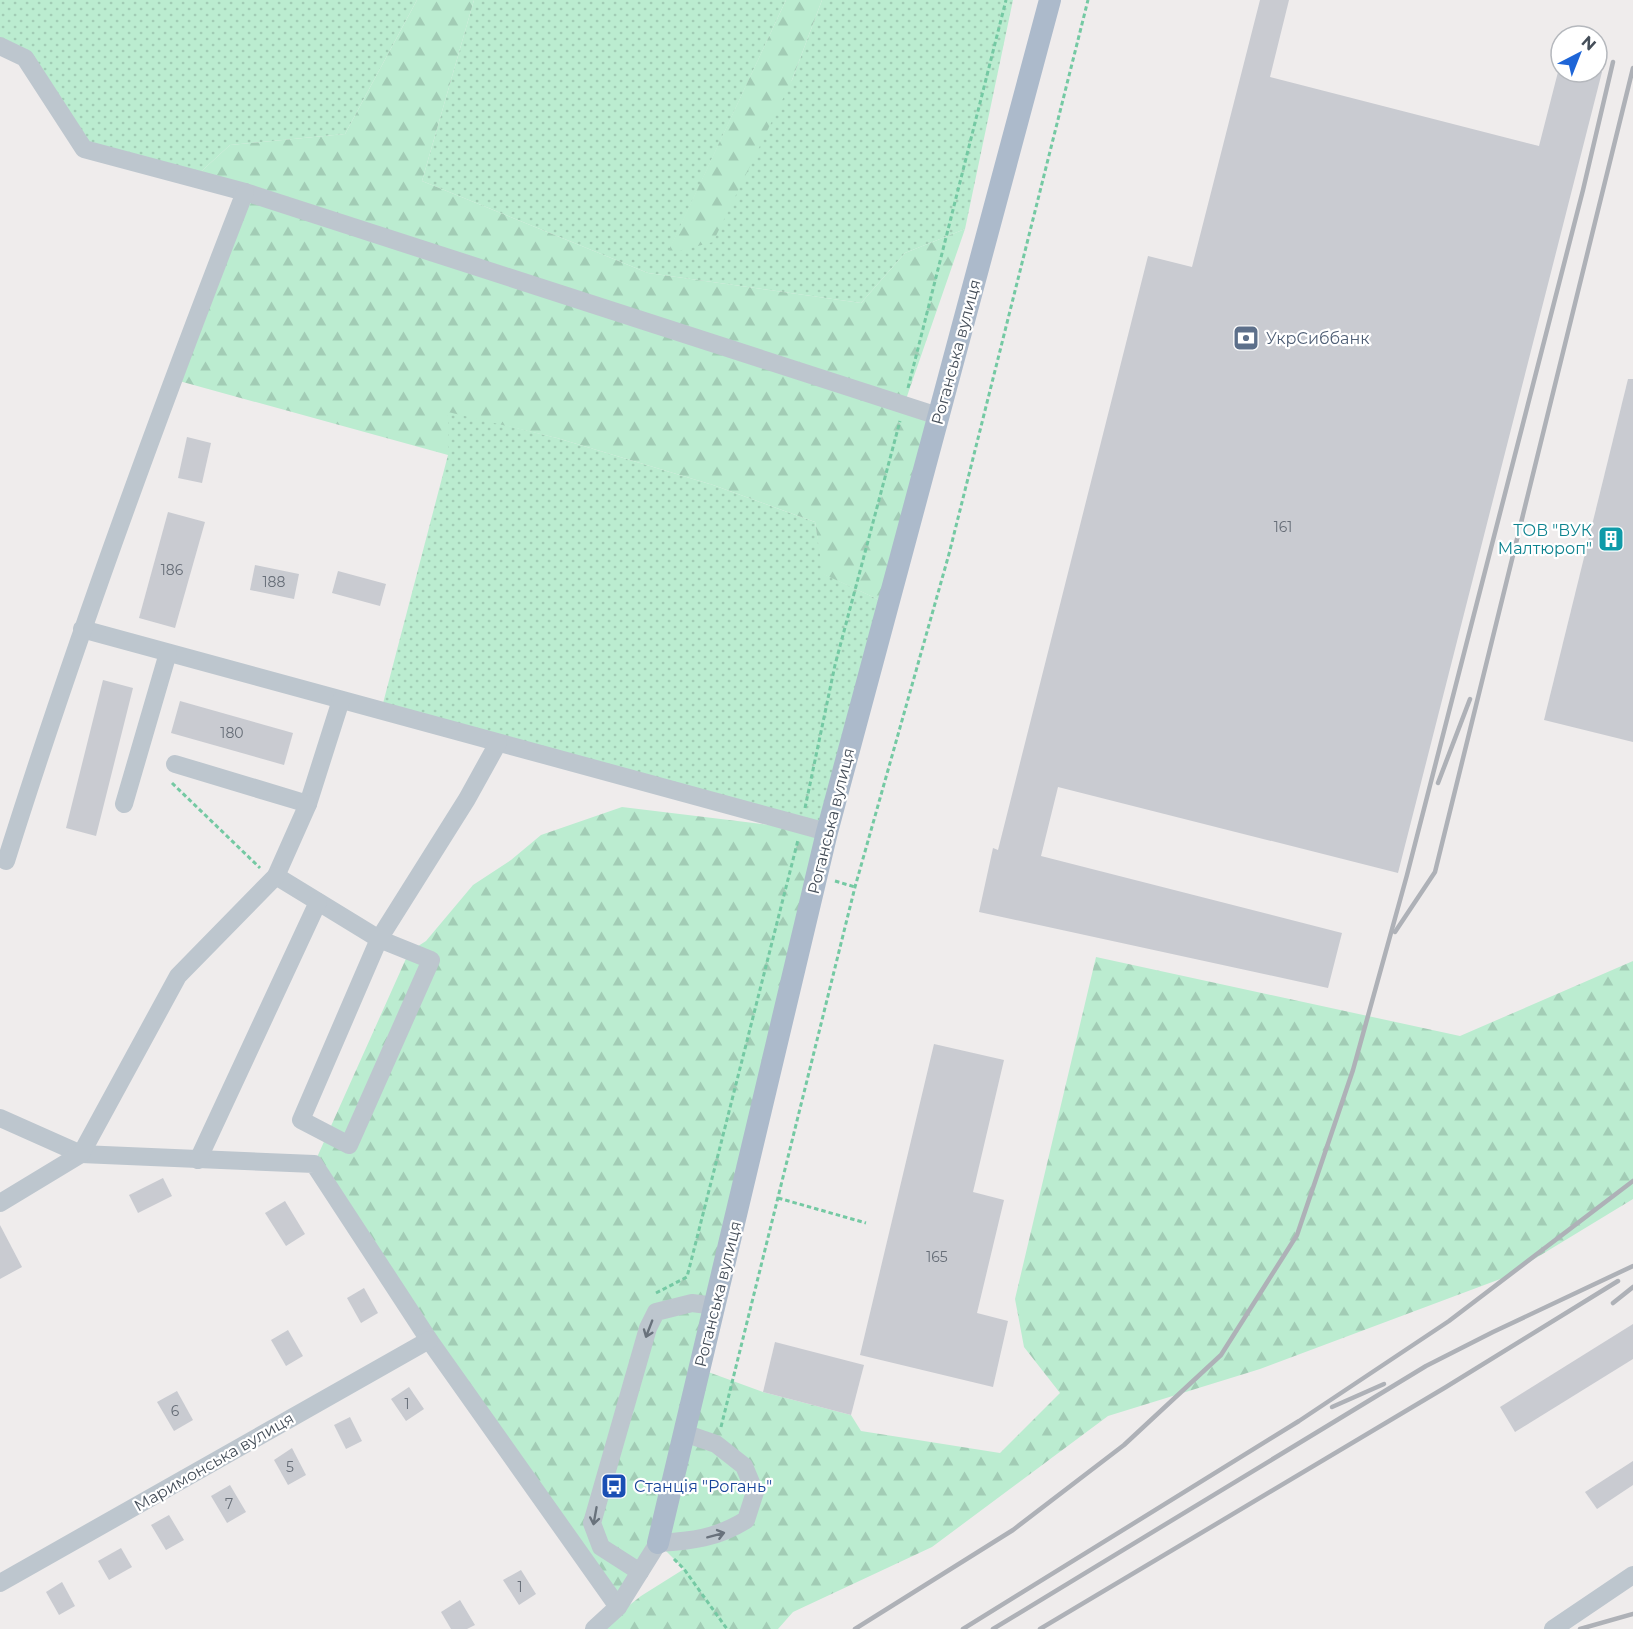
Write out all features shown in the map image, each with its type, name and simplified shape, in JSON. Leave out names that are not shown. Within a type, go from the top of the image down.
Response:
[{"type":"main road","name":"Роганська вулиця","points":[[658,1543],[827,832],[1050,0]]},
{"type":"street","points":[[0,46],[25,58],[84,149],[246,192],[938,416]]},
{"type":"street","points":[[6,861],[82,629],[172,379],[246,192]]},
{"type":"street","points":[[82,629],[827,832]]},
{"type":"street","points":[[124,804],[168,653]]},
{"type":"street","points":[[0,1203],[81,1155],[178,976],[274,878],[308,804],[341,700]]},
{"type":"street","points":[[274,878],[379,939],[431,960],[349,1145],[301,1120],[379,939],[467,799],[498,742]]},
{"type":"street","points":[[169,770],[308,804]]},
{"type":"street","points":[[198,1161],[318,902]]},
{"type":"street","points":[[0,1118],[81,1155],[314,1164],[429,1340],[618,1607]]},
{"type":"street","points":[[640,1572],[601,1547],[592,1523],[648,1328],[656,1312],[692,1303],[716,1306]]},
{"type":"street","name":"Маримонська вулиця","points":[[0,1583],[429,1340]]},
{"type":"street","points":[[658,1543],[693,1541],[727,1532],[746,1520],[755,1492],[744,1467],[716,1444],[684,1433]]},
{"type":"street","name":"Роганська вулиця","points":[[594,1629],[618,1607],[658,1543]]},
{"type":"street","points":[[1553,1629],[1633,1575]]},
{"type":"path","points":[[654,1294],[687,1277],[802,826],[835,665],[904,405],[1006,0]]},
{"type":"path","points":[[716,1444],[855,886],[952,543],[1088,0]]},
{"type":"path","points":[[169,770],[274,878]]},
{"type":"path","points":[[778,1198],[866,1222]]},
{"type":"path","points":[[658,1543],[684,1569],[727,1629]]},
{"type":"green space","points":[[0,0],[417,0],[345,134],[230,145],[194,178],[84,149],[25,59],[0,46]]},
{"type":"green space","points":[[417,0],[474,0],[422,181],[648,273],[861,303],[905,253],[965,229],[904,405],[938,416],[888,604],[823,574],[815,522],[713,485],[557,438],[448,412],[448,455],[172,379],[245,192],[194,178],[230,145],[345,134]]},
{"type":"green space","points":[[474,0],[786,0],[668,253],[792,80],[822,0],[1013,0],[965,229],[905,253],[861,303],[648,273],[422,181]]},
{"type":"green space","points":[[786,0],[822,0],[792,80],[713,242],[667,254]]},
{"type":"green space","points":[[448,411],[557,438],[713,485],[815,522],[824,574],[888,604],[827,832],[381,711],[448,455]]},
{"type":"green space","points":[[622,807],[827,832],[700,1369],[763,1392],[851,1415],[861,1431],[1000,1453],[1060,1393],[1024,1347],[1015,1299],[1096,957],[1460,1036],[1633,961],[1633,1199],[1503,1278],[1260,1369],[1108,1416],[932,1547],[793,1612],[778,1629],[599,1629],[641,1596],[684,1569],[659,1544],[618,1607],[314,1164],[409,952],[426,941],[473,885],[511,860],[541,835]]},
{"type":"building","points":[[1260,0],[1289,0],[1270,77],[1539,146],[1555,84],[1599,84],[1398,873],[1058,787],[1041,856],[1342,933],[1328,988],[979,912],[993,848],[998,850],[1148,256],[1192,267]]},
{"type":"building","name":"ТОВ \"ВУК Малтюроп\"","points":[[1628,379],[1633,379],[1633,742],[1544,720]]},
{"type":"building","points":[[187,437],[211,443],[202,483],[178,478]]},
{"type":"building","points":[[168,512],[205,522],[175,628],[139,618]]},
{"type":"building","points":[[255,565],[299,574],[294,599],[250,590]]},
{"type":"building","points":[[338,571],[386,584],[380,606],[332,593]]},
{"type":"building","points":[[103,680],[133,688],[96,836],[66,828]]},
{"type":"building","points":[[180,701],[293,733],[284,765],[171,733]]},
{"type":"building","points":[[934,1044],[1004,1060],[973,1192],[1004,1200],[977,1313],[1008,1321],[993,1387],[860,1355]]},
{"type":"building","points":[[163,1178],[172,1196],[138,1213],[129,1195]]},
{"type":"building","points":[[285,1201],[305,1234],[286,1246],[265,1213]]},
{"type":"building","points":[[0,1225],[22,1267],[0,1279]]},
{"type":"building","points":[[364,1288],[378,1313],[361,1323],[347,1298]]},
{"type":"building","points":[[1633,1324],[1633,1359],[1515,1432],[1500,1407]]},
{"type":"building","points":[[288,1330],[303,1356],[286,1366],[271,1340]]},
{"type":"building","points":[[775,1342],[864,1365],[851,1415],[763,1392]]},
{"type":"building","points":[[409,1387],[424,1409],[406,1421],[391,1399]]},
{"type":"building","points":[[177,1391],[193,1420],[174,1431],[157,1402]]},
{"type":"building","points":[[350,1417],[362,1441],[346,1449],[334,1425]]},
{"type":"building","points":[[292,1448],[306,1475],[288,1485],[274,1460]]},
{"type":"building","points":[[1633,1461],[1633,1485],[1597,1509],[1585,1492]]},
{"type":"building","points":[[230,1485],[246,1512],[227,1523],[211,1496]]},
{"type":"building","points":[[169,1515],[184,1540],[166,1550],[151,1525]]},
{"type":"building","points":[[121,1548],[132,1567],[109,1580],[98,1561]]},
{"type":"building","points":[[521,1570],[536,1594],[519,1605],[503,1580]]},
{"type":"building","points":[[62,1582],[75,1606],[59,1615],[46,1592]]},
{"type":"building","points":[[460,1600],[475,1625],[467,1629],[451,1629],[441,1612]]},
{"type":"railway","points":[[855,1629],[1013,1530],[1124,1445],[1221,1355],[1297,1235],[1353,1070],[1407,875],[1583,190],[1613,62]]},
{"type":"railway","points":[[1395,932],[1435,872],[1633,68]]},
{"type":"railway","points":[[1438,783],[1470,699]]},
{"type":"railway","points":[[963,1629],[1299,1421],[1449,1321],[1633,1181]]},
{"type":"railway","points":[[993,1629],[1426,1366],[1633,1266]]},
{"type":"railway","points":[[1040,1629],[1446,1387],[1618,1281]]},
{"type":"railway","points":[[1613,1303],[1633,1287]]},
{"type":"railway","points":[[1332,1407],[1384,1384]]},
{"type":"railway","points":[[1580,1629],[1633,1614]]},
{"type":"place","name":"УкрСиббанк","points":[[1246,338]]},
{"type":"place","name":"ТОВ \"ВУК Малтюроп\"","points":[[1611,539]]},
{"type":"place","name":"Станція \"Рогань\"","points":[[614,1486]]}]
